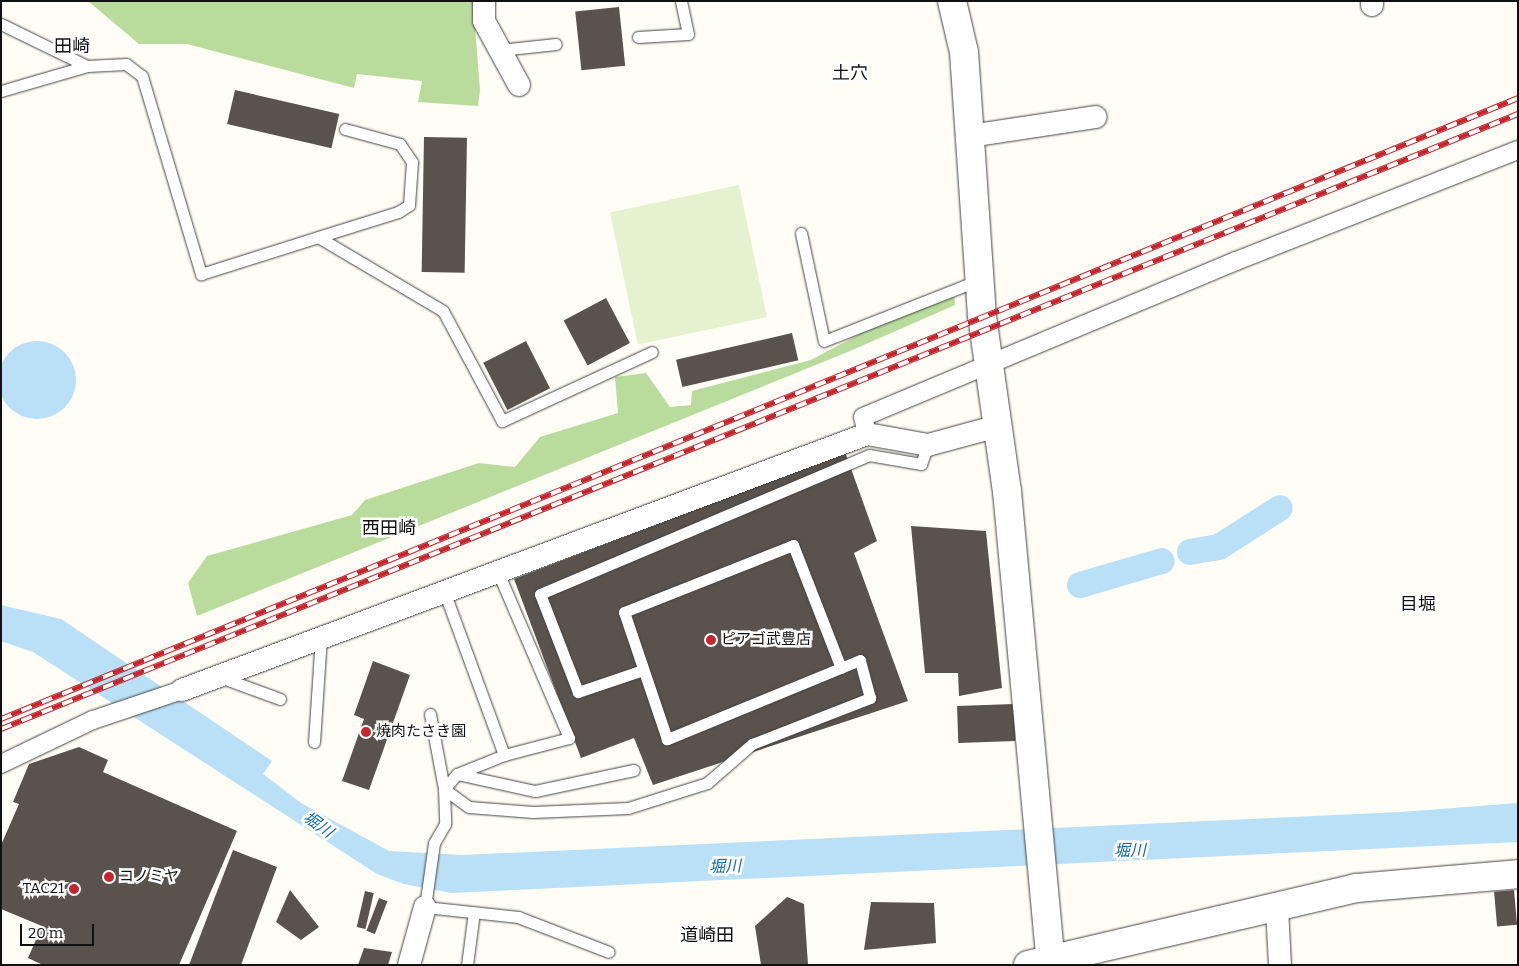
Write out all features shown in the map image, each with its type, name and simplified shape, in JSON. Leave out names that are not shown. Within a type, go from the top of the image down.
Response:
[{"type":"street","points":[[484,1],[484,21],[519,85]]},
{"type":"street","points":[[952,1],[964,52],[982,316],[991,363],[1007,491],[1041,875],[1043,963],[1356,888],[1518,874]]},
{"type":"street","points":[[970,136],[1096,117]]},
{"type":"street","points":[[867,434],[863,417],[1236,260],[1518,150]]},
{"type":"street","points":[[2,765],[93,720],[108,717],[218,677],[497,570],[666,511],[867,434],[928,445],[998,426]]},
{"type":"street","points":[[409,965],[425,906]]},
{"type":"street","points":[[1277,908],[1280,965]]},
{"type":"lane","points":[[638,37],[688,34],[681,1]]},
{"type":"lane","points":[[1,24],[87,66]]},
{"type":"lane","points":[[500,50],[556,44]]},
{"type":"lane","points":[[1,91],[87,66],[126,64],[142,76],[201,274],[398,212],[409,204],[412,162],[400,144],[345,129]]},
{"type":"lane","points":[[802,233],[824,341],[980,280]]},
{"type":"lane","points":[[318,237],[443,311],[502,421],[652,352]]},
{"type":"lane","points":[[643,670],[578,692],[540,594],[869,455],[921,464],[928,445]]},
{"type":"lane","points":[[444,789],[469,807],[533,812],[628,808],[707,783],[752,744],[870,698],[860,660],[841,668],[667,739],[624,612],[793,545],[841,668]]},
{"type":"lane","points":[[444,789],[457,774],[504,755],[569,738],[497,570]]},
{"type":"lane","points":[[444,591],[504,755]]},
{"type":"lane","points":[[314,742],[321,636]]},
{"type":"lane","points":[[218,677],[280,699]]},
{"type":"lane","points":[[430,714],[444,789],[445,824],[434,843],[425,906],[518,917],[609,952]]},
{"type":"lane","points":[[457,774],[534,791],[634,770]]},
{"type":"lane","points":[[467,965],[474,912]]},
{"type":"green space","points":[[88,1],[473,1],[480,90],[478,106],[418,102],[422,81],[357,74],[354,88],[187,44],[139,44]]},
{"type":"green space","points":[[739,185],[767,317],[638,344],[610,212]]},
{"type":"green space","points":[[954,290],[955,305],[850,351],[197,616],[188,583],[207,556],[352,515],[365,500],[479,463],[515,467],[540,437],[618,413],[615,377],[646,373],[670,407],[691,405],[692,391],[811,360],[919,302]]},
{"type":"water","points":[[37,341],[52,344],[69,358],[73,365],[76,380],[73,395],[59,412],[52,416],[37,419],[22,416],[5,402],[1,395],[-2,380],[1,365],[15,348],[22,344]]},
{"type":"water","name":"堀川","points":[[1,605],[61,619],[272,761],[263,774],[301,803],[389,851],[462,855],[1401,812],[1518,803],[1518,842],[451,893],[404,884],[377,874],[33,652],[1,641]]},
{"type":"building","points":[[619,7],[625,66],[581,70],[575,12]]},
{"type":"building","points":[[235,90],[339,114],[331,148],[227,124]]},
{"type":"building","points":[[424,137],[467,138],[465,273],[422,272]]},
{"type":"building","points":[[606,298],[630,343],[588,366],[564,321]]},
{"type":"building","points":[[792,333],[798,360],[682,387],[676,360]]},
{"type":"building","points":[[526,341],[550,388],[507,410],[483,363]]},
{"type":"building","name":"ピアゴ武豊店","points":[[845,452],[877,541],[854,553],[908,701],[653,785],[634,738],[581,758],[514,579]]},
{"type":"building","points":[[911,526],[986,531],[1002,688],[959,696],[958,673],[925,673]]},
{"type":"building","points":[[373,661],[410,675],[369,790],[342,781],[364,719],[354,715]]},
{"type":"building","points":[[1014,704],[1015,741],[958,743],[957,706]]},
{"type":"building","name":"コノミヤ","points":[[79,747],[108,760],[103,772],[237,831],[179,965],[43,965],[28,958],[42,926],[1,909],[1,845],[19,804],[13,802],[29,764]]},
{"type":"building","points":[[233,850],[277,867],[241,965],[189,965]]},
{"type":"building","points":[[290,890],[319,927],[301,940],[276,922]]},
{"type":"building","points":[[1514,890],[1517,925],[1497,927],[1494,892]]},
{"type":"building","points":[[365,891],[374,893],[365,929],[357,927]]},
{"type":"building","points":[[787,897],[804,904],[808,965],[761,965],[755,926]]},
{"type":"building","points":[[379,898],[387,901],[375,934],[366,931]]},
{"type":"building","points":[[871,902],[934,903],[936,943],[864,950]]},
{"type":"building","points":[[364,948],[392,952],[388,965],[358,965]]},
{"type":"waterway","points":[[1190,552],[1219,547],[1280,508]]},
{"type":"waterway","points":[[1080,585],[1162,561]]},
{"type":"railway","points":[[1,719],[1518,98]]},
{"type":"railway","points":[[1,729],[1518,114]]},
{"type":"place","name":"ピアゴ武豊店","points":[[711,640]]},
{"type":"place","name":"焼肉たさき園","points":[[366,732]]},
{"type":"place","name":"コノミヤ","points":[[109,877]]},
{"type":"place","name":"TAC21","points":[[74,889]]},
{"type":"district","name":"田崎","points":[[72,46]]},
{"type":"district","name":"土穴","points":[[850,73]]},
{"type":"district","name":"西田崎","points":[[389,528]]},
{"type":"district","name":"目堀","points":[[1418,604]]},
{"type":"district","name":"道崎田","points":[[707,935]]}]
